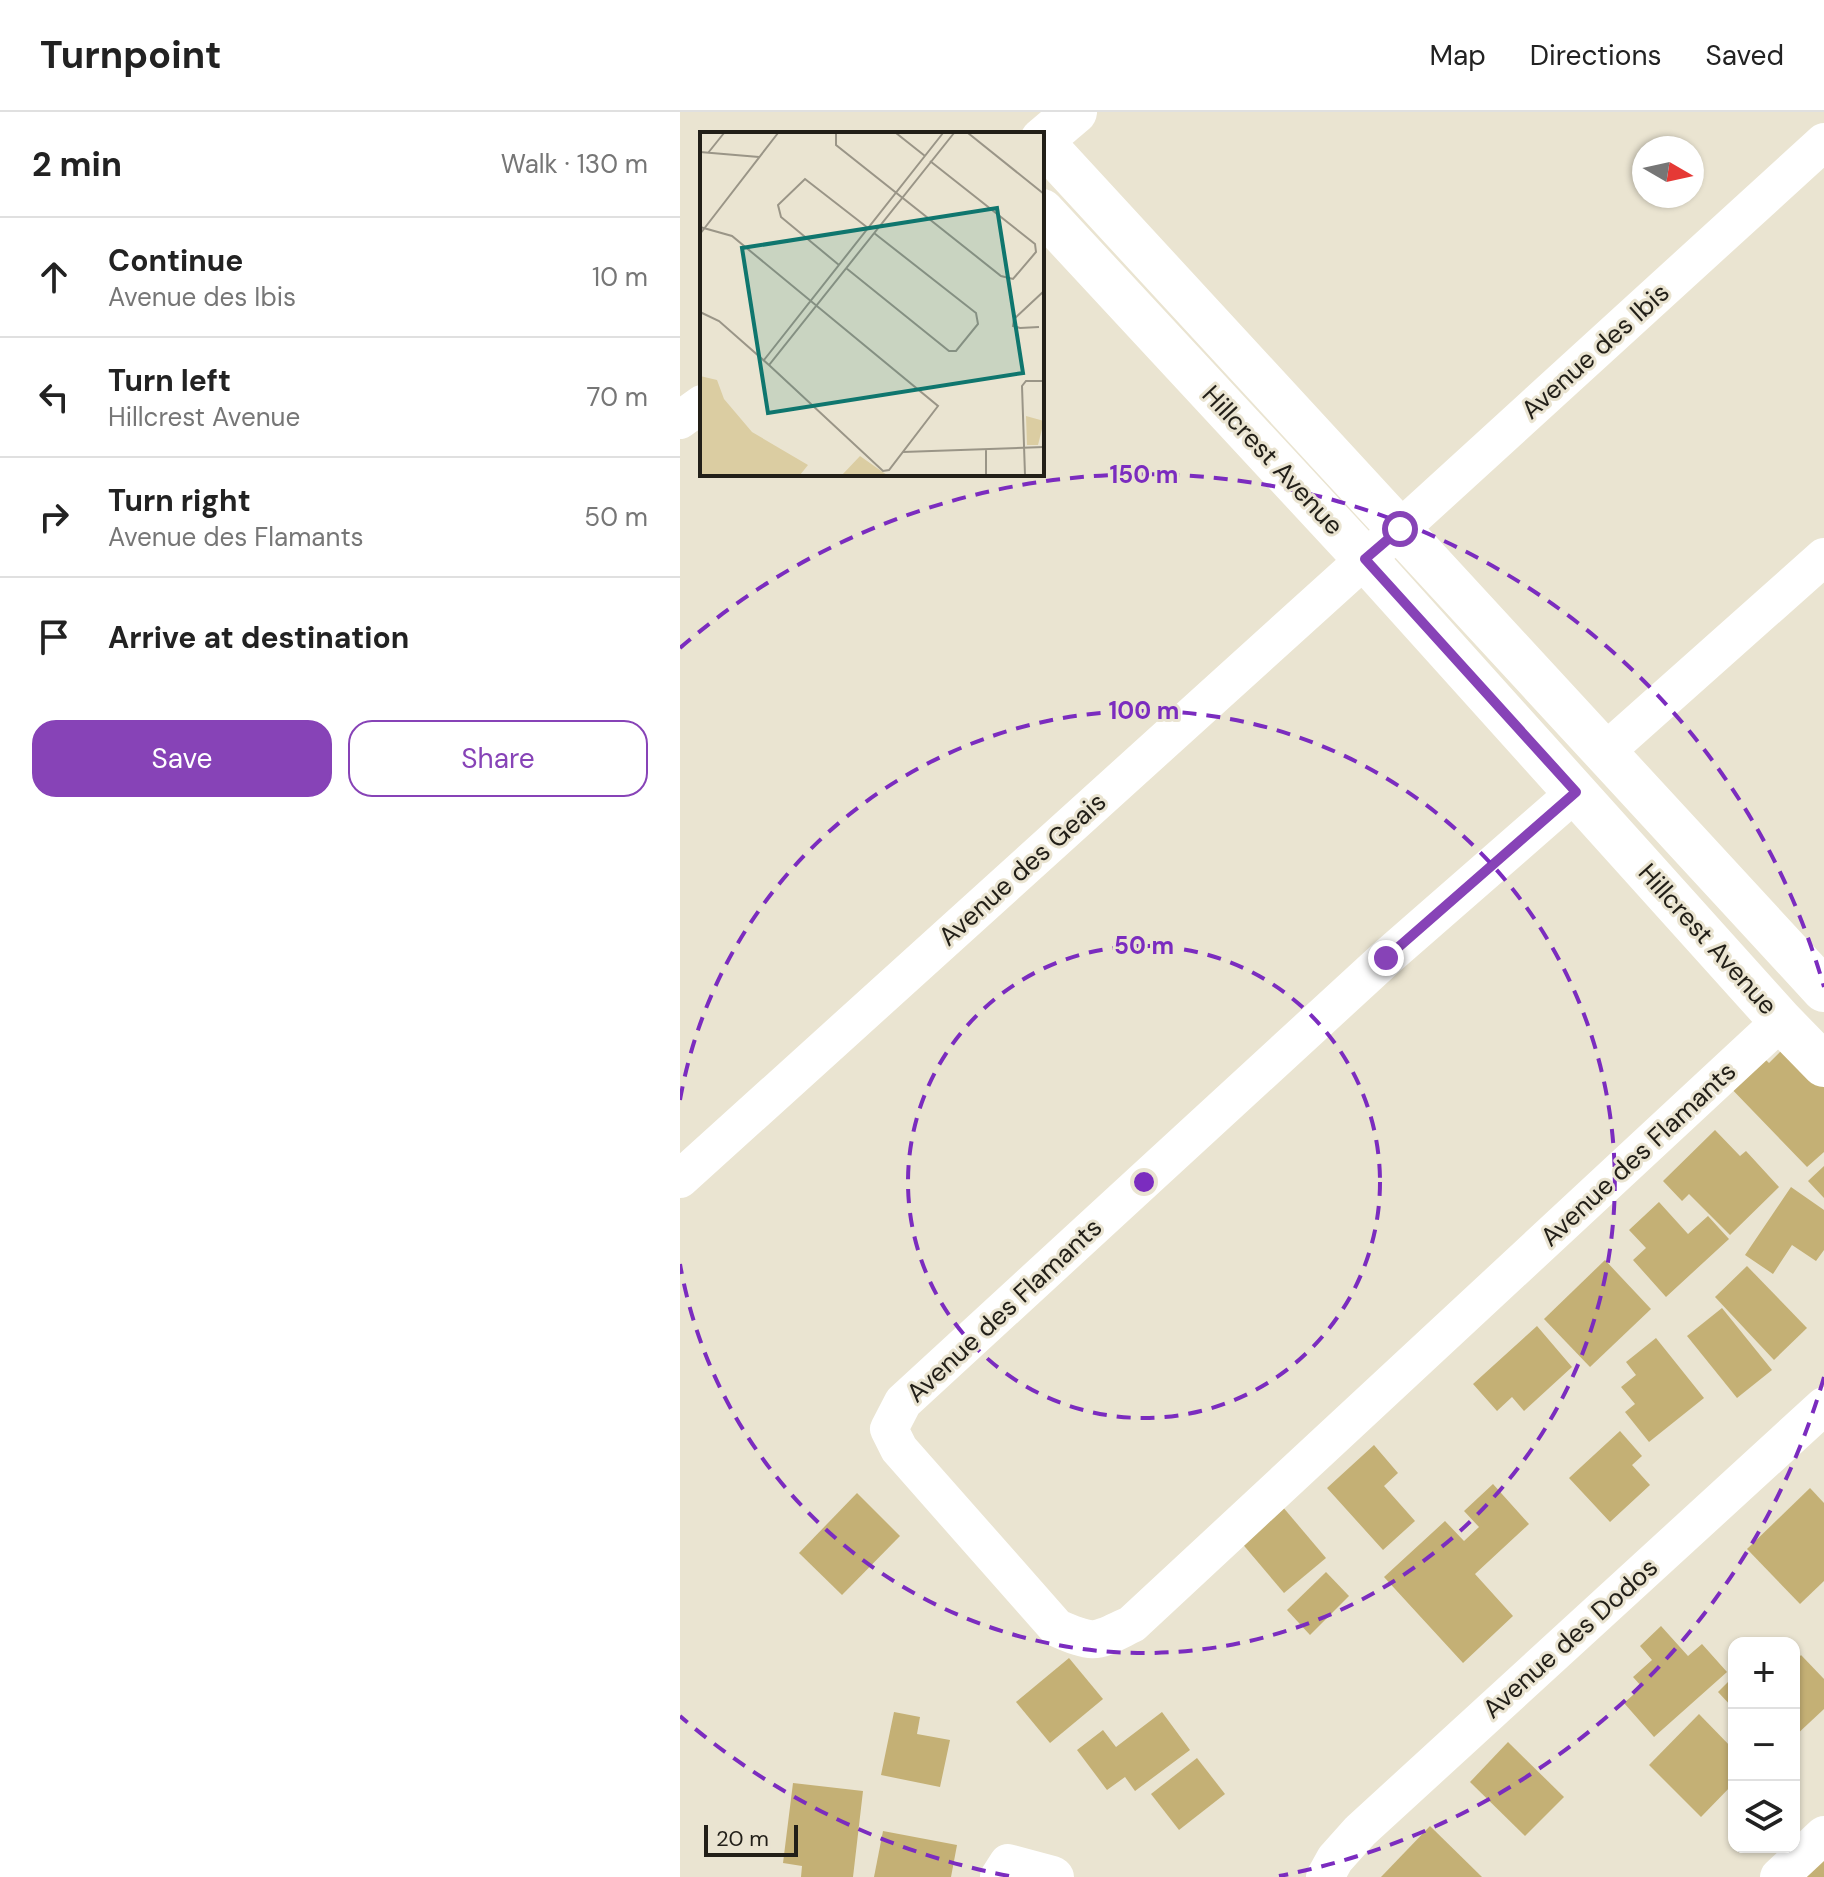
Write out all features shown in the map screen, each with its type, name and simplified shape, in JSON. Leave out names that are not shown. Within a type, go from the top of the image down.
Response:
[{"type":"main road","points":[[1044,139],[1075,112]]},
{"type":"main road","name":"Hillcrest Avenue","points":[[1044,143],[1823,986]]},
{"type":"main road","name":"Hillcrest Avenue","points":[[1044,213],[1365,559],[1824,1065]]},
{"type":"street","name":"Avenue des Ibis","points":[[1365,559],[1824,142]]},
{"type":"street","points":[[680,420],[700,405]]},
{"type":"street","points":[[1605,752],[1824,557]]},
{"type":"street","name":"Avenue des Geais","points":[[680,1179],[1365,559]]},
{"type":"street","name":"Avenue des Flamants","points":[[1576,792],[1386,958],[903,1402],[889,1429],[899,1449],[1057,1628],[1082,1639],[1100,1640],[1132,1624],[1781,1021]]},
{"type":"street","name":"Avenue des Dodos","points":[[1325,1877],[1335,1859],[1360,1831],[1824,1406]]},
{"type":"street","points":[[1779,1877],[1824,1835]]},
{"type":"street","points":[[999,1877],[1008,1863],[1055,1877]]},
{"type":"building","points":[[1786,1046],[1824,1087],[1824,1152],[1807,1167],[1724,1081],[1757,1051],[1769,1063]]},
{"type":"building","points":[[1715,1130],[1740,1156],[1746,1151],[1779,1187],[1730,1235],[1689,1194],[1682,1201],[1663,1181]]},
{"type":"building","points":[[1824,1166],[1824,1198],[1808,1181]]},
{"type":"building","points":[[1791,1187],[1824,1210],[1824,1250],[1816,1261],[1792,1245],[1773,1274],[1745,1255]]},
{"type":"building","points":[[1659,1202],[1688,1234],[1708,1216],[1729,1239],[1666,1297],[1633,1260],[1646,1248],[1629,1230]]},
{"type":"building","points":[[1605,1260],[1651,1309],[1590,1367],[1544,1319]]},
{"type":"building","points":[[1747,1266],[1807,1328],[1774,1360],[1715,1297]]},
{"type":"building","points":[[1722,1308],[1772,1370],[1737,1398],[1687,1336]]},
{"type":"building","points":[[1537,1326],[1572,1367],[1524,1411],[1512,1397],[1497,1411],[1473,1384]]},
{"type":"building","points":[[1656,1338],[1704,1398],[1649,1442],[1625,1412],[1635,1404],[1621,1387],[1636,1375],[1626,1362]]},
{"type":"building","points":[[1620,1431],[1642,1456],[1632,1465],[1650,1485],[1610,1522],[1569,1478]]},
{"type":"building","points":[[1374,1445],[1398,1473],[1384,1486],[1415,1521],[1383,1550],[1327,1488]]},
{"type":"building","points":[[1493,1484],[1529,1524],[1475,1574],[1513,1616],[1463,1663],[1384,1577],[1445,1521],[1464,1541],[1479,1527],[1464,1511]]},
{"type":"building","points":[[1810,1488],[1824,1503],[1824,1581],[1800,1604],[1747,1549]]},
{"type":"building","points":[[857,1493],[900,1536],[842,1595],[799,1553]]},
{"type":"building","points":[[1282,1506],[1326,1558],[1284,1593],[1240,1541]]},
{"type":"building","points":[[1326,1572],[1349,1596],[1310,1635],[1287,1610]]},
{"type":"building","points":[[1661,1626],[1688,1656],[1702,1644],[1727,1672],[1654,1737],[1624,1703],[1642,1687],[1633,1677],[1652,1660],[1640,1646]]},
{"type":"building","points":[[1800,1656],[1824,1679],[1824,1709],[1800,1731],[1800,1709]]},
{"type":"building","points":[[1069,1658],[1103,1699],[1050,1743],[1016,1702]]},
{"type":"building","points":[[1728,1682],[1728,1703],[1718,1692]]},
{"type":"building","points":[[894,1712],[920,1717],[917,1734],[950,1740],[940,1787],[881,1775]]},
{"type":"building","points":[[1162,1712],[1190,1750],[1135,1791],[1125,1777],[1107,1790],[1077,1750],[1103,1730],[1116,1747]]},
{"type":"building","points":[[1699,1714],[1728,1744],[1728,1789],[1701,1817],[1649,1765]]},
{"type":"building","points":[[1508,1742],[1564,1797],[1525,1836],[1470,1782]]},
{"type":"building","points":[[1197,1758],[1225,1794],[1179,1830],[1151,1794]]},
{"type":"building","points":[[793,1783],[863,1791],[853,1877],[801,1877],[802,1866],[783,1863]]},
{"type":"building","points":[[1430,1826],[1482,1877],[1381,1877]]},
{"type":"building","points":[[883,1831],[957,1845],[951,1877],[874,1877]]},
{"type":"building","points":[[1819,1856],[1824,1861],[1824,1877],[1795,1877]]},
{"type":"route","points":[[1386,958],[1576,792],[1365,559],[1400,529]]}]
